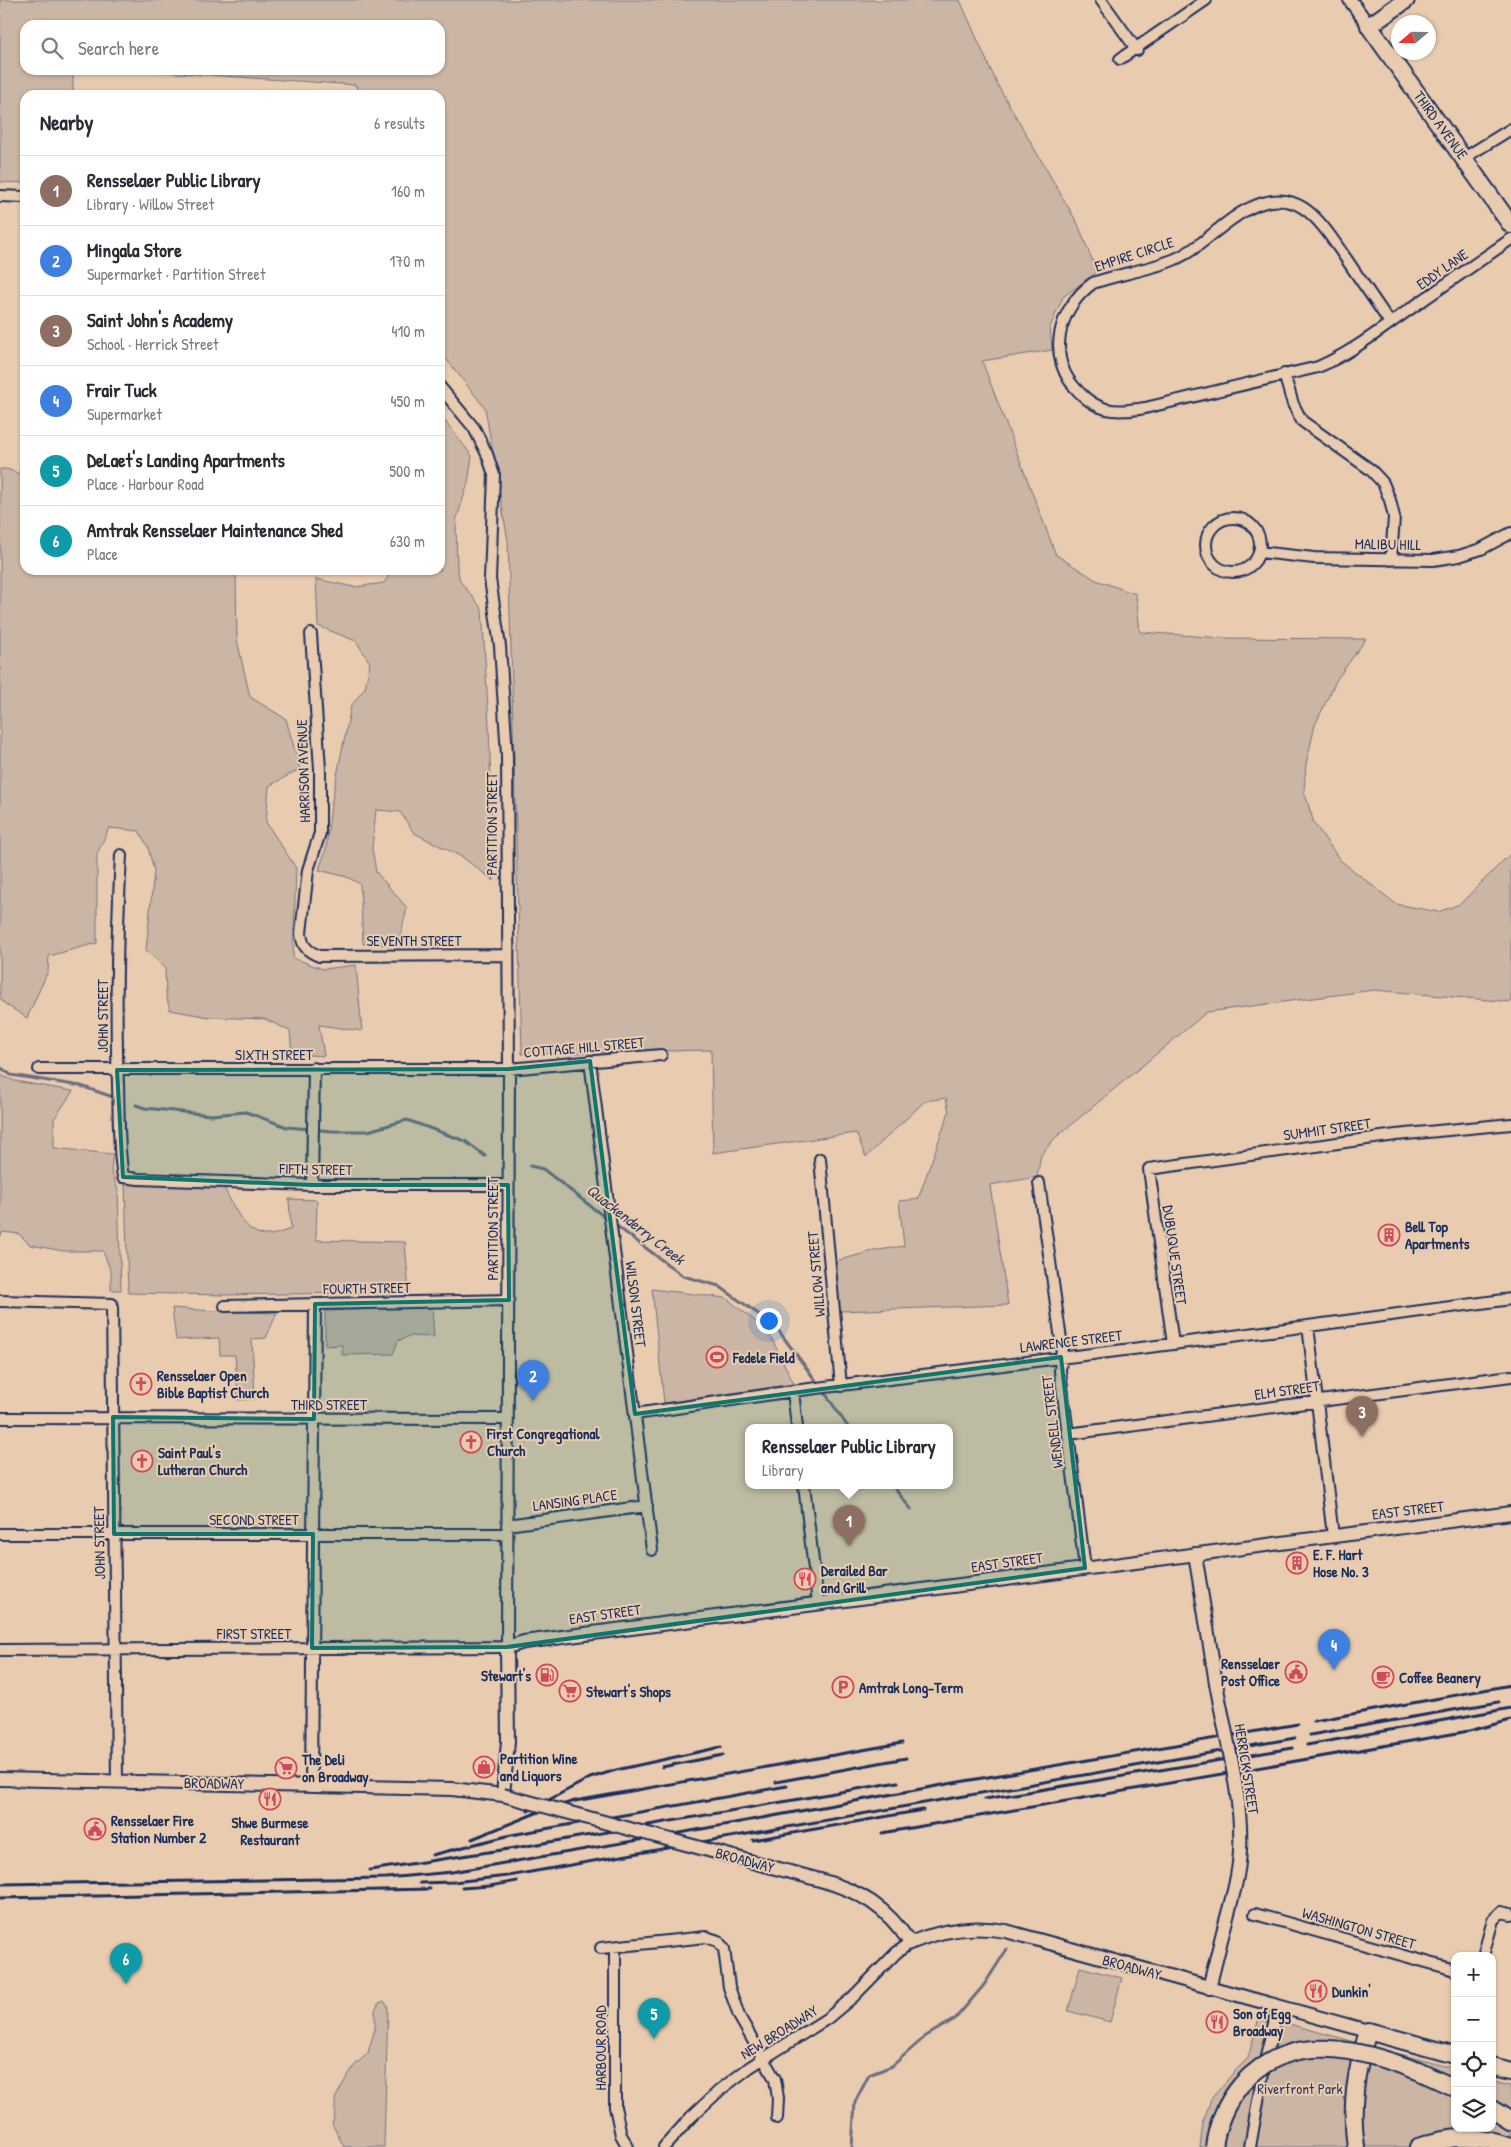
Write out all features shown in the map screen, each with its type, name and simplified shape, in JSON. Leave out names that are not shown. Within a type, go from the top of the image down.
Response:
[{"type":"main road","points":[[1369,26],[1406,0]]},
{"type":"main road","name":"THIRD AVENUE","points":[[1369,26],[1511,225]]},
{"type":"main road","points":[[1356,2147],[1352,2107],[1354,2087],[1368,2031]]},
{"type":"main road","name":"BROADWAY","points":[[1368,2031],[1451,2055]]},
{"type":"main road","points":[[1214,2147],[1218,2126],[1225,2109],[1245,2080],[1266,2064],[1298,2051],[1332,2048],[1368,2055],[1418,2071],[1453,2087]]},
{"type":"main road","points":[[1496,2067],[1511,2071]]},
{"type":"main road","points":[[1496,2112],[1511,2122]]},
{"type":"main road","points":[[1418,2147],[1438,2141],[1464,2137],[1491,2141],[1511,2147]]},
{"type":"street","points":[[1100,0],[1136,50]]},
{"type":"street","points":[[1120,60],[1206,0]]},
{"type":"street","points":[[1350,0],[1369,26]]},
{"type":"street","points":[[1464,158],[1511,129]]},
{"type":"street","points":[[0,196],[20,197]]},
{"type":"street","name":"EMPIRE CIRCLE","points":[[1278,200],[1293,203],[1317,218],[1390,323],[1335,360],[1318,367],[1124,411],[1105,409],[1089,402],[1073,386],[1062,369],[1058,346],[1061,326],[1073,302],[1093,283],[1174,259],[1188,252],[1245,210],[1278,200]]},
{"type":"street","name":"EDDY LANE","points":[[1390,323],[1511,239]]},
{"type":"street","points":[[1284,374],[1293,404],[1302,421],[1371,470],[1383,483],[1394,517],[1391,560]]},
{"type":"street","name":"PARTITION STREET","points":[[445,393],[474,428],[487,454],[494,475],[495,496],[490,579],[501,663],[507,755],[509,1069],[508,1742],[503,1795]]},
{"type":"street","points":[[1239,519],[1254,527],[1258,535],[1260,552],[1256,560],[1249,567],[1241,571],[1232,572],[1223,570],[1209,558],[1206,540],[1215,525],[1222,520],[1239,519]]},
{"type":"street","name":"MALIBU HILL","points":[[1260,552],[1314,558],[1433,560],[1458,556],[1481,549],[1511,533]]},
{"type":"street","name":"HARRISON AVENUE","points":[[311,634],[320,769],[320,833],[308,870],[301,933],[302,942],[305,947],[319,956]]},
{"type":"street","name":"JOHN STREET","points":[[121,856],[116,945],[117,1070],[120,1161],[123,1177]]},
{"type":"street","name":"SEVENTH STREET","points":[[319,956],[508,955]]},
{"type":"street","name":"COTTAGE HILL STREET","points":[[509,1069],[661,1055]]},
{"type":"street","name":"WILSON STREET","points":[[590,1062],[652,1550]]},
{"type":"street","points":[[312,1185],[314,1068]]},
{"type":"street","name":"SIXTH STREET","points":[[39,1069],[509,1069]]},
{"type":"street","name":"SUMMIT STREET","points":[[1148,1169],[1396,1135],[1511,1124]]},
{"type":"street","name":"WILLOW STREET","points":[[820,1159],[837,1386]]},
{"type":"street","name":"DUBUQUE STREET","points":[[1148,1169],[1173,1344]]},
{"type":"street","name":"FIFTH STREET","points":[[123,1177],[138,1180],[312,1185],[508,1185]]},
{"type":"street","name":"WENDELL STREET","points":[[1039,1183],[1062,1347],[1060,1371],[1085,1568]]},
{"type":"street","name":"LAWRENCE STREET","points":[[635,1414],[793,1391],[1173,1344],[1511,1299]]},
{"type":"street","name":"FOURTH STREET","points":[[225,1306],[509,1300]]},
{"type":"street","name":"JOHN STREET","points":[[0,1302],[112,1304],[117,1780]]},
{"type":"street","points":[[311,1785],[315,1304]]},
{"type":"street","points":[[1308,1326],[1333,1536]]},
{"type":"street","name":"ELM STREET","points":[[1068,1434],[1511,1376]]},
{"type":"street","points":[[793,1391],[797,1424]]},
{"type":"street","name":"THIRD STREET","points":[[0,1418],[508,1419]]},
{"type":"street","points":[[804,1489],[818,1603]]},
{"type":"street","name":"LANSING PLACE","points":[[507,1530],[647,1506]]},
{"type":"street","name":"EAST STREET","points":[[508,1647],[533,1641],[1511,1513]]},
{"type":"street","name":"SECOND STREET","points":[[0,1534],[313,1534],[507,1530]]},
{"type":"street","name":"HERRICK STREET","points":[[1195,1554],[1238,1810],[1240,1836],[1237,1875],[1209,1988]]},
{"type":"street","name":"FIRST STREET","points":[[0,1650],[508,1647]]},
{"type":"street","name":"BROADWAY","points":[[0,1779],[117,1780],[452,1789],[503,1795],[848,1889],[864,1897],[894,1921],[910,1943],[955,1929],[994,1929],[1019,1934],[1368,2031]]},
{"type":"street","points":[[1484,1952],[1493,1920],[1506,1913]]},
{"type":"street","name":"WASHINGTON STREET","points":[[1255,1914],[1451,1969]]},
{"type":"street","points":[[601,1948],[706,1937],[718,1941],[724,1950],[729,1988],[736,2009],[746,2031],[773,2074],[777,2085],[776,2118]]},
{"type":"street","name":"NEW BROADWAY","points":[[664,2147],[710,2098],[739,2075],[819,2025],[836,2012],[896,1952],[910,1943]]},
{"type":"street","name":"HARBOUR ROAD","points":[[615,1947],[615,2107],[621,2135],[628,2147]]},
{"type":"street","points":[[1250,2147],[1265,2061],[1278,2007]]},
{"type":"highlighted area","points":[[590,1061],[635,1414],[1061,1357],[1085,1568],[507,1647],[312,1648],[313,1534],[114,1534],[113,1417],[314,1419],[315,1304],[509,1300],[508,1185],[312,1185],[123,1177],[117,1070],[509,1069]]},
{"type":"green space","points":[[0,0],[960,0],[997,84],[1078,224],[1097,272],[1063,297],[1050,327],[1052,350],[982,361],[1056,555],[1096,580],[1136,594],[1140,632],[1222,638],[1366,639],[1337,679],[1315,725],[1306,764],[1304,791],[1314,823],[1340,860],[1396,904],[1438,912],[1460,904],[1511,853],[1511,1002],[1374,990],[1207,1012],[1054,1139],[1041,1155],[1037,1177],[990,1185],[1008,1305],[839,1311],[836,1261],[873,1251],[904,1246],[899,1201],[918,1199],[949,1112],[946,1098],[925,1101],[866,1157],[856,1133],[713,1153],[711,1050],[522,1054],[508,541],[485,408],[445,357],[445,90],[357,90],[356,85],[207,75],[445,75],[445,20],[20,20],[20,75],[73,75],[73,90],[20,90],[20,183],[0,182]]},
{"type":"green space","points":[[445,421],[472,456],[468,483],[456,521],[457,567],[460,581],[482,609],[489,725],[494,881],[462,857],[414,833],[400,812],[376,810],[372,848],[376,872],[407,908],[398,945],[363,944],[360,884],[347,877],[319,870],[326,849],[331,805],[351,706],[365,688],[370,663],[356,641],[318,626],[316,579],[354,587],[384,583],[389,575],[445,575]]},
{"type":"green space","points":[[0,469],[7,469],[20,474],[20,575],[236,575],[237,640],[250,697],[286,719],[300,769],[269,786],[266,822],[296,868],[293,958],[323,969],[356,965],[362,1031],[319,1025],[324,1056],[292,1054],[290,1031],[265,1019],[209,1017],[170,1010],[166,995],[165,968],[146,950],[154,871],[148,847],[139,831],[109,828],[97,854],[97,943],[49,956],[48,971],[27,1018],[5,1004],[0,998]]},
{"type":"green space","points":[[0,1075],[15,1081],[73,1091],[54,1119],[54,1148],[113,1154],[111,1170],[118,1190],[121,1290],[111,1290],[111,1272],[103,1251],[63,1251],[30,1245],[19,1234],[3,1232],[0,1237]]},
{"type":"green space","points":[[125,1183],[224,1188],[241,1219],[253,1231],[268,1235],[291,1229],[289,1199],[317,1200],[316,1240],[405,1242],[409,1292],[224,1295],[128,1293]]},
{"type":"green space","name":"Fedele Field","points":[[652,1289],[726,1298],[768,1331],[794,1384],[664,1403]]},
{"type":"green space","points":[[432,1307],[434,1337],[409,1336],[398,1341],[393,1354],[342,1355],[342,1345],[325,1346],[325,1311]]},
{"type":"green space","points":[[172,1308],[277,1313],[266,1338],[252,1339],[255,1399],[238,1400],[235,1355],[220,1355],[219,1338],[176,1340]]},
{"type":"green space","points":[[1080,1967],[1122,1978],[1110,2022],[1068,2011]]},
{"type":"green space","points":[[384,2001],[388,2007],[384,2147],[344,2147],[332,2124],[335,2114],[335,2099],[354,2066],[368,2053],[375,2028],[375,2010],[379,2003]]},
{"type":"green space","name":"Riverfront Park","points":[[1260,2014],[1267,2018],[1451,2068],[1451,2132],[1496,2132],[1496,2081],[1511,2085],[1511,2147],[1200,2147],[1203,2123],[1211,2099],[1248,2058]]},
{"type":"waterway","name":"Quackenderry Creek","points":[[0,1067],[11,1075],[81,1086],[113,1097]]},
{"type":"waterway","name":"Quackenderry Creek","points":[[136,1105],[145,1108],[211,1115],[246,1112],[287,1127],[332,1131],[368,1131],[407,1120],[465,1141],[485,1156]]},
{"type":"waterway","name":"Quackenderry Creek","points":[[530,1166],[543,1169],[607,1219]]},
{"type":"waterway","name":"Quackenderry Creek","points":[[614,1224],[683,1276],[719,1286],[775,1326],[819,1385]]},
{"type":"waterway","name":"Quackenderry Creek","points":[[823,1390],[846,1424]]},
{"type":"waterway","name":"Quackenderry Creek","points":[[895,1489],[911,1509]]},
{"type":"waterway","name":"Quackenderry Creek","points":[[852,2147],[855,2102],[869,2075],[892,2066],[926,2036],[955,2019],[984,1985],[1007,1949]]},
{"type":"railway","points":[[1314,1721],[1511,1685]]},
{"type":"railway","points":[[1310,1735],[1499,1702]]},
{"type":"railway","points":[[1307,1745],[1511,1708]]},
{"type":"railway","points":[[882,1833],[1469,1731],[1511,1720]]},
{"type":"railway","points":[[0,1884],[386,1878],[452,1872],[1298,1724]]},
{"type":"railway","points":[[420,1883],[453,1882],[508,1876],[1295,1738]]},
{"type":"railway","points":[[472,1839],[541,1811],[575,1801],[902,1743]]},
{"type":"railway","points":[[528,1811],[590,1778],[616,1770],[721,1747]]},
{"type":"railway","points":[[985,1799],[1293,1748]]},
{"type":"railway","points":[[662,1767],[723,1755]]},
{"type":"railway","points":[[776,1782],[906,1758]]},
{"type":"railway","points":[[370,1870],[515,1848],[898,1782]]},
{"type":"railway","points":[[432,1855],[511,1835],[787,1786]]},
{"type":"railway","points":[[753,1840],[923,1810]]},
{"type":"railway","points":[[462,1888],[490,1886],[517,1881]]},
{"type":"railway","points":[[0,1898],[430,1889]]},
{"type":"place","name":"Bell Top Apartments","points":[[1389,1235]]},
{"type":"place","name":"Fedele Field","points":[[717,1357]]},
{"type":"place","name":"Rensselaer Open Bible Baptist Church","points":[[141,1384]]},
{"type":"place","name":"Mingala Store","points":[[533,1401]]},
{"type":"place","name":"Saint John's Academy","points":[[1362,1437]]},
{"type":"place","name":"First Congregational Church","points":[[471,1442]]},
{"type":"place","name":"Saint Paul's Lutheran Church","points":[[142,1461]]},
{"type":"place","name":"Rensselaer Public Library","points":[[849,1546]]},
{"type":"place","name":"E. F. Hart Hose No. 3","points":[[1297,1563]]},
{"type":"place","name":"Derailed Bar and Grill","points":[[805,1579]]},
{"type":"place","name":"Frair Tuck","points":[[1334,1670]]},
{"type":"place","name":"Rensselaer Post Office","points":[[1296,1672]]},
{"type":"place","name":"Stewart's","points":[[547,1675]]},
{"type":"place","name":"Coffee Beanery","points":[[1383,1677]]},
{"type":"place","name":"Amtrak Long-Term","points":[[843,1687]]},
{"type":"place","name":"Stewart's Shops","points":[[570,1691]]},
{"type":"place","name":"Partition Wine and Liquors","points":[[484,1767]]},
{"type":"place","name":"The Deli on Broadway","points":[[286,1768]]},
{"type":"place","name":"Shwe Burmese Restaurant","points":[[270,1799]]},
{"type":"place","name":"Rensselaer Fire Station Number 2","points":[[95,1829]]},
{"type":"place","name":"Amtrak Rensselaer Maintenance Shed","points":[[126,1984]]},
{"type":"place","name":"Dunkin'","points":[[1316,1991]]},
{"type":"place","name":"Son of Egg Broadway","points":[[1217,2022]]},
{"type":"place","name":"DeLaet's Landing Apartments","points":[[654,2039]]}]
